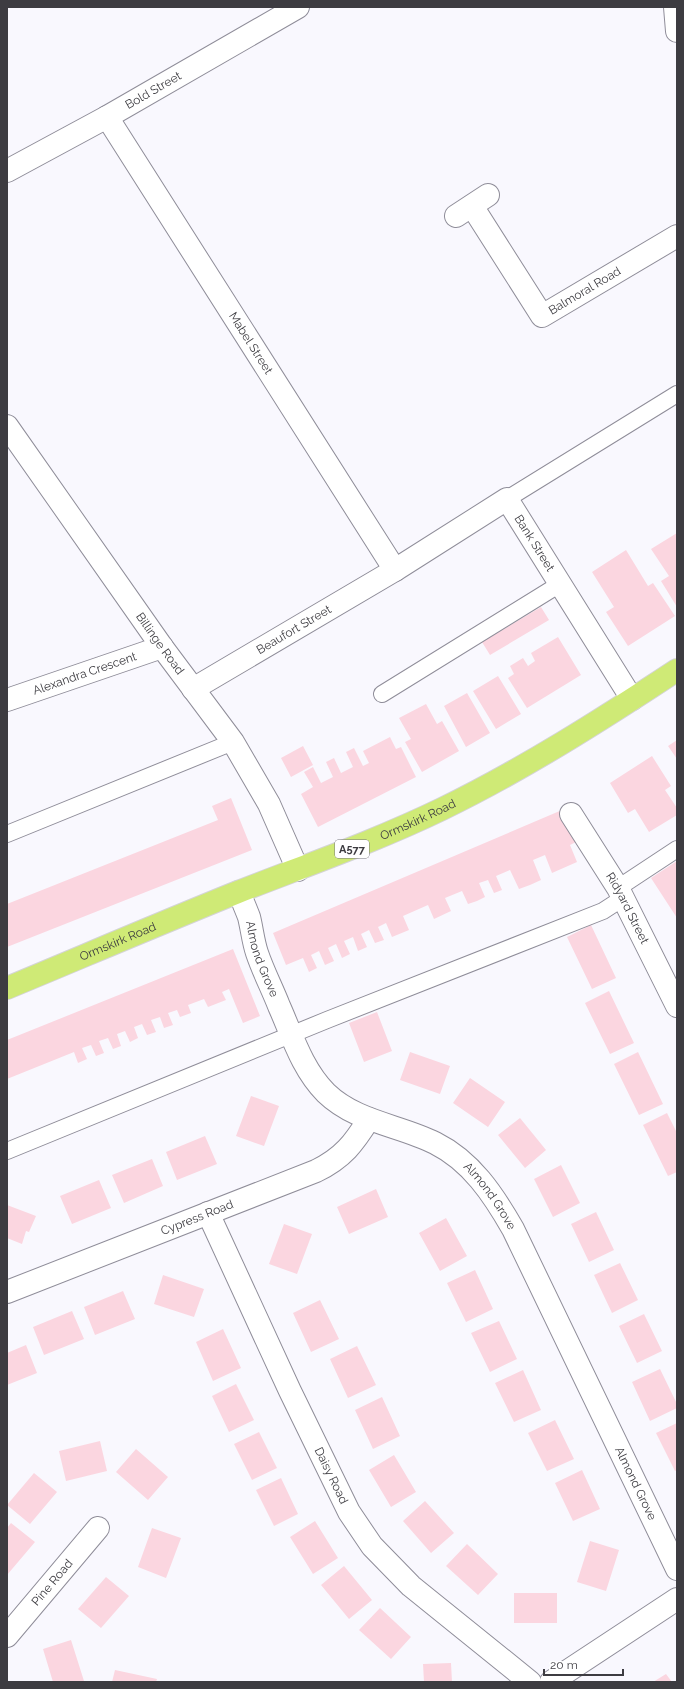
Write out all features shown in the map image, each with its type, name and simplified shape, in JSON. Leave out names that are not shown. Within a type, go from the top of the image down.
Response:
[{"type":"highway","name":"Ormskirk Road","points":[[7,988],[239,892],[368,843],[445,808],[504,777],[677,670]]},
{"type":"street","name":"Bold Street","points":[[7,171],[107,117],[298,7]]},
{"type":"street","points":[[675,7],[677,31]]},
{"type":"street","name":"Mabel Street","points":[[107,117],[395,570]]},
{"type":"street","name":"Balmoral Road","points":[[472,206],[542,316],[677,236]]},
{"type":"street","name":"Billinge Road","points":[[7,426],[162,647],[233,742],[269,804],[298,870]]},
{"type":"street","points":[[395,570],[507,500]]},
{"type":"street","name":"Bank Street","points":[[507,500],[632,699]]},
{"type":"street","name":"Beaufort Street","points":[[193,689],[395,570]]},
{"type":"street","name":"Alexandra Crescent","points":[[7,700],[162,647]]},
{"type":"street","name":"Ridyard Street","points":[[570,814],[621,893],[675,995]]},
{"type":"street","name":"Almond Grove","points":[[239,892],[249,918],[256,952],[291,1034],[313,1077],[326,1093],[349,1110],[434,1143],[453,1153],[484,1183],[497,1201],[513,1228],[677,1569]]},
{"type":"street","name":"Cypress Road","points":[[7,1292],[328,1165],[338,1159],[351,1145],[369,1119]]},
{"type":"street","name":"Daisy Road","points":[[208,1213],[290,1391],[350,1512],[372,1546],[411,1586],[530,1682]]},
{"type":"street","name":"Pine Road","points":[[7,1636],[98,1528]]},
{"type":"street","points":[[552,1682],[677,1599]]},
{"type":"lane","points":[[507,500],[677,394]]},
{"type":"lane","points":[[382,694],[560,584]]},
{"type":"lane","points":[[7,834],[233,742]]},
{"type":"lane","points":[[7,1151],[291,1034],[603,911],[621,893],[677,850]]},
{"type":"building","points":[[677,533],[677,607],[661,581],[669,576],[651,549]]},
{"type":"building","points":[[626,550],[648,586],[653,583],[675,616],[628,646],[606,612],[614,607],[592,572]]},
{"type":"building","points":[[541,607],[549,620],[490,655],[482,642]]},
{"type":"building","points":[[558,637],[581,675],[527,708],[508,678],[514,674],[510,666],[523,658],[528,666],[535,661],[531,653]]},
{"type":"building","points":[[498,676],[521,714],[496,729],[473,691]]},
{"type":"building","points":[[467,693],[490,733],[466,747],[444,706]]},
{"type":"building","points":[[426,704],[437,724],[442,721],[459,751],[422,772],[405,742],[411,739],[399,718]]},
{"type":"building","points":[[390,737],[396,749],[401,747],[416,777],[318,827],[301,794],[313,787],[304,772],[313,767],[321,783],[333,777],[326,762],[334,758],[341,773],[353,767],[346,752],[354,748],[363,766],[369,763],[363,751]]},
{"type":"building","points":[[677,740],[677,759],[668,746]]},
{"type":"building","points":[[303,746],[313,765],[291,777],[281,758]]},
{"type":"building","points":[[652,756],[671,786],[665,790],[677,808],[677,815],[649,832],[635,809],[628,813],[610,783]]},
{"type":"building","points":[[231,798],[252,850],[7,947],[7,904],[218,820],[212,806]]},
{"type":"building","points":[[562,810],[576,842],[570,845],[577,862],[552,873],[545,855],[533,860],[541,880],[530,885],[519,889],[510,870],[496,876],[502,890],[494,893],[488,880],[479,883],[485,897],[477,901],[468,904],[462,891],[445,898],[451,911],[434,919],[428,905],[403,916],[409,930],[392,937],[386,923],[378,927],[384,940],[375,943],[369,930],[361,934],[367,947],[358,951],[353,937],[344,941],[350,954],[342,958],[336,944],[328,948],[334,961],[325,965],[319,951],[311,955],[317,968],[309,972],[303,958],[286,965],[273,933]]},
{"type":"building","points":[[677,861],[677,918],[651,878]]},
{"type":"building","points":[[591,925],[616,978],[592,989],[567,937]]},
{"type":"building","points":[[233,949],[260,1016],[243,1023],[229,989],[222,992],[226,1000],[208,1007],[204,999],[188,1005],[191,1013],[180,1017],[177,1010],[168,1013],[173,1025],[164,1028],[160,1017],[151,1020],[156,1032],[147,1035],[142,1024],[134,1027],[138,1038],[130,1042],[125,1031],[117,1034],[121,1046],[113,1049],[108,1038],[99,1041],[104,1053],[96,1056],[91,1045],[82,1048],[87,1059],[78,1063],[74,1052],[7,1079],[7,1040]]},
{"type":"building","points":[[609,991],[634,1043],[610,1054],[585,1003]]},
{"type":"building","points":[[377,1012],[392,1051],[364,1062],[349,1023]]},
{"type":"building","points":[[410,1052],[450,1066],[440,1094],[400,1080]]},
{"type":"building","points":[[638,1052],[663,1104],[639,1115],[614,1064]]},
{"type":"building","points":[[470,1078],[505,1102],[488,1127],[453,1103]]},
{"type":"building","points":[[251,1096],[279,1106],[264,1146],[236,1136]]},
{"type":"building","points":[[667,1113],[677,1133],[677,1172],[668,1176],[643,1125]]},
{"type":"building","points":[[520,1118],[546,1150],[525,1168],[498,1135]]},
{"type":"building","points":[[205,1136],[217,1164],[177,1180],[166,1152]]},
{"type":"building","points":[[152,1159],[163,1186],[124,1203],[112,1175]]},
{"type":"building","points":[[561,1165],[580,1203],[553,1217],[534,1179]]},
{"type":"building","points":[[99,1180],[111,1208],[72,1224],[60,1196]]},
{"type":"building","points":[[376,1189],[388,1217],[349,1234],[337,1207]]},
{"type":"building","points":[[7,1205],[36,1216],[29,1232],[26,1231],[22,1244],[7,1238]]},
{"type":"building","points":[[596,1212],[614,1250],[589,1262],[571,1224]]},
{"type":"building","points":[[446,1218],[467,1256],[440,1271],[419,1233]]},
{"type":"building","points":[[284,1224],[312,1234],[297,1274],[269,1264]]},
{"type":"building","points":[[620,1263],[638,1300],[612,1313],[594,1275]]},
{"type":"building","points":[[475,1270],[493,1309],[466,1322],[447,1283]]},
{"type":"building","points":[[163,1275],[204,1289],[194,1317],[154,1304]]},
{"type":"building","points":[[123,1291],[135,1319],[95,1335],[84,1307]]},
{"type":"building","points":[[320,1300],[339,1339],[311,1352],[293,1313]]},
{"type":"building","points":[[72,1311],[84,1339],[44,1355],[33,1327]]},
{"type":"building","points":[[644,1314],[662,1351],[637,1363],[619,1326]]},
{"type":"building","points":[[499,1321],[517,1359],[490,1372],[471,1333]]},
{"type":"building","points":[[223,1329],[241,1368],[213,1381],[196,1342]]},
{"type":"building","points":[[26,1345],[37,1373],[7,1385],[7,1353]]},
{"type":"building","points":[[357,1346],[376,1385],[348,1398],[330,1359]]},
{"type":"building","points":[[660,1369],[677,1404],[677,1408],[650,1421],[632,1382]]},
{"type":"building","points":[[523,1370],[541,1410],[514,1422],[495,1383]]},
{"type":"building","points":[[236,1384],[254,1420],[229,1432],[212,1396]]},
{"type":"building","points":[[382,1397],[400,1436],[373,1449],[355,1410]]},
{"type":"building","points":[[555,1420],[574,1459],[547,1471],[528,1433]]},
{"type":"building","points":[[677,1423],[677,1470],[675,1471],[656,1433]]},
{"type":"building","points":[[259,1432],[277,1468],[252,1480],[234,1444]]},
{"type":"building","points":[[100,1441],[107,1471],[66,1481],[59,1451]]},
{"type":"building","points":[[136,1449],[168,1477],[148,1500],[116,1472]]},
{"type":"building","points":[[394,1455],[416,1492],[391,1507],[369,1470]]},
{"type":"building","points":[[582,1470],[600,1509],[573,1521],[555,1483]]},
{"type":"building","points":[[34,1473],[57,1492],[30,1524],[7,1505]]},
{"type":"building","points":[[281,1478],[298,1514],[274,1526],[256,1490]]},
{"type":"building","points":[[425,1501],[454,1533],[431,1553],[403,1521]]},
{"type":"building","points":[[315,1521],[338,1558],[313,1574],[290,1537]]},
{"type":"building","points":[[11,1523],[35,1542],[7,1575],[7,1528]]},
{"type":"building","points":[[152,1528],[181,1538],[166,1578],[138,1567]]},
{"type":"building","points":[[590,1541],[619,1550],[606,1591],[577,1582]]},
{"type":"building","points":[[467,1544],[498,1574],[478,1595],[446,1566]]},
{"type":"building","points":[[344,1566],[372,1600],[349,1619],[321,1585]]},
{"type":"building","points":[[106,1577],[129,1596],[101,1628],[78,1609]]},
{"type":"building","points":[[514,1593],[557,1593],[557,1623],[514,1623]]},
{"type":"building","points":[[380,1608],[411,1637],[391,1659],[359,1630]]},
{"type":"building","points":[[71,1640],[84,1681],[53,1682],[43,1649]]},
{"type":"building","points":[[451,1663],[452,1682],[424,1682],[423,1664]]},
{"type":"building","points":[[115,1670],[157,1679],[156,1682],[112,1682]]},
{"type":"building","points":[[666,1674],[672,1682],[653,1682]]}]
